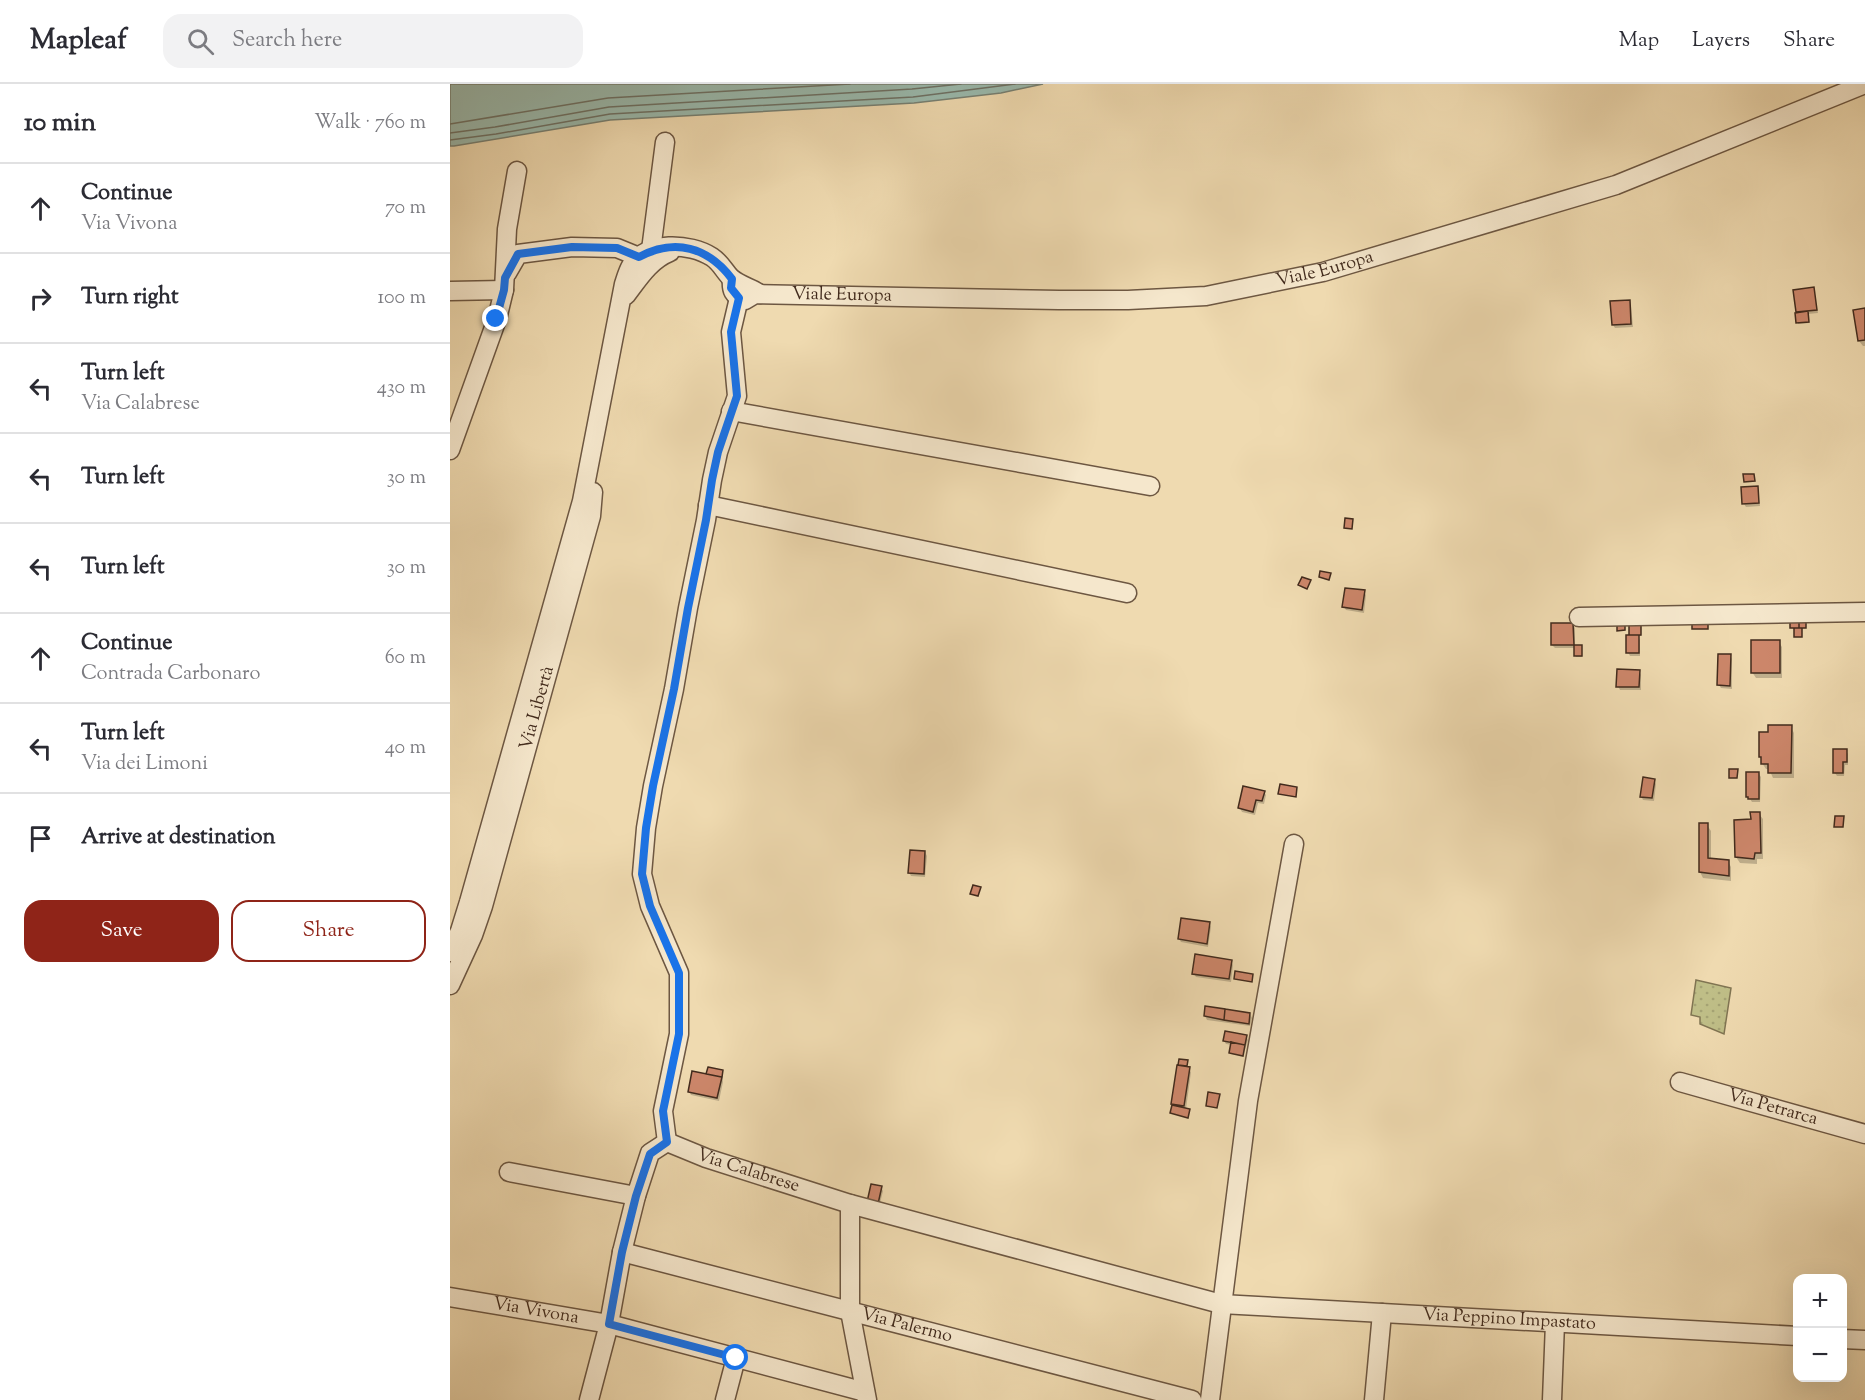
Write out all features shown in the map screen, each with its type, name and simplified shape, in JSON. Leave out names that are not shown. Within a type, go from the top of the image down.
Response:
[{"type":"street","name":"Viale Europa","points":[[751,296],[1128,300],[1217,293],[1323,272],[1616,185],[1865,84]]},
{"type":"street","name":"Via Libertà","points":[[450,985],[473,935],[476,904],[551,632],[591,516],[597,424],[620,303],[631,266],[645,253],[665,142]]},
{"type":"street","points":[[450,450],[496,319],[504,284],[507,229],[517,171]]},
{"type":"street","points":[[504,284],[518,254],[572,247],[617,248],[645,253],[664,247],[700,251],[711,257],[722,264],[732,279],[731,288],[751,296],[731,332],[737,396],[718,452],[646,828],[642,874],[650,906],[679,973],[679,1034],[663,1111],[667,1142],[650,1154],[636,1196],[622,1252],[609,1324],[589,1400]]},
{"type":"street","points":[[620,303],[646,269],[656,260],[683,248]]},
{"type":"street","points":[[450,291],[504,284]]},
{"type":"street","points":[[731,411],[1150,486]]},
{"type":"street","points":[[708,504],[1127,593]]},
{"type":"street","points":[[1580,617],[1865,612]]},
{"type":"street","points":[[1210,1400],[1248,1101],[1294,844]]},
{"type":"street","name":"Via Libertà","points":[[450,952],[476,904]]},
{"type":"street","name":"Via Petrarca","points":[[1680,1082],[1865,1134]]},
{"type":"street","name":"Via Calabrese","points":[[667,1142],[706,1158],[850,1204],[1221,1304]]},
{"type":"street","points":[[509,1172],[636,1196]]},
{"type":"street","points":[[850,1204],[850,1311],[866,1396]]},
{"type":"street","name":"Via Palermo","points":[[622,1252],[1192,1400]]},
{"type":"street","name":"Via Vivona","points":[[450,1298],[609,1324],[866,1396]]},
{"type":"street","name":"Via Peppino Impastato","points":[[1221,1304],[1793,1336]]},
{"type":"street","points":[[1374,1400],[1382,1313]]},
{"type":"street","points":[[1552,1400],[1555,1323]]},
{"type":"street","points":[[1847,1339],[1865,1340]]},
{"type":"street","points":[[725,1400],[736,1358]]},
{"type":"shaded area","points":[[1696,980],[1731,988],[1724,1034],[1700,1024],[1700,1017],[1691,1015]]},
{"type":"water","points":[[450,84],[1043,84],[1001,93],[914,103],[610,120],[450,146]]},
{"type":"building","points":[[1814,287],[1817,310],[1796,312],[1793,290]]},
{"type":"building","points":[[1630,300],[1631,324],[1612,325],[1610,301]]},
{"type":"building","points":[[1865,308],[1865,340],[1858,341],[1853,310]]},
{"type":"building","points":[[1808,311],[1809,322],[1796,323],[1795,313]]},
{"type":"building","points":[[1743,474],[1754,474],[1755,481],[1744,482]]},
{"type":"building","points":[[1758,486],[1759,503],[1742,504],[1741,487]]},
{"type":"building","points":[[1345,518],[1353,519],[1352,529],[1344,528]]},
{"type":"building","points":[[1320,571],[1331,573],[1329,580],[1319,577]]},
{"type":"building","points":[[1302,577],[1311,580],[1307,589],[1298,585]]},
{"type":"building","points":[[1345,588],[1365,590],[1362,610],[1342,607]]},
{"type":"building","points":[[1790,617],[1799,617],[1799,628],[1790,628]]},
{"type":"building","points":[[1799,617],[1806,617],[1806,628],[1799,628]]},
{"type":"building","points":[[1629,620],[1641,620],[1641,635],[1629,635]]},
{"type":"building","points":[[1692,620],[1708,620],[1708,629],[1692,629]]},
{"type":"building","points":[[1551,623],[1573,623],[1574,645],[1551,645]]},
{"type":"building","points":[[1617,624],[1625,624],[1625,630],[1617,631]]},
{"type":"building","points":[[1794,628],[1802,628],[1802,637],[1794,637]]},
{"type":"building","points":[[1626,635],[1639,635],[1639,653],[1626,653]]},
{"type":"building","points":[[1751,640],[1780,640],[1780,673],[1751,673]]},
{"type":"building","points":[[1574,645],[1582,645],[1582,656],[1574,656]]},
{"type":"building","points":[[1718,654],[1731,654],[1730,686],[1717,685]]},
{"type":"building","points":[[1617,669],[1640,670],[1639,687],[1616,687]]},
{"type":"building","points":[[1768,725],[1792,725],[1791,773],[1768,773],[1768,764],[1761,764],[1759,732],[1768,732]]},
{"type":"building","points":[[1833,749],[1847,749],[1847,762],[1843,762],[1843,773],[1833,773]]},
{"type":"building","points":[[1729,769],[1738,769],[1737,778],[1729,778]]},
{"type":"building","points":[[1746,772],[1759,772],[1759,799],[1746,797]]},
{"type":"building","points":[[1643,777],[1655,779],[1652,798],[1640,797]]},
{"type":"building","points":[[1280,784],[1297,787],[1296,797],[1278,794]]},
{"type":"building","points":[[1243,786],[1265,791],[1262,801],[1256,800],[1253,812],[1238,808]]},
{"type":"building","points":[[1750,812],[1760,812],[1761,853],[1755,853],[1754,859],[1735,857],[1734,820],[1751,819]]},
{"type":"building","points":[[1835,816],[1844,816],[1843,827],[1834,827]]},
{"type":"building","points":[[1699,823],[1708,823],[1708,858],[1729,860],[1729,876],[1699,872]]},
{"type":"building","points":[[910,850],[925,851],[924,874],[908,873]]},
{"type":"building","points":[[973,885],[981,887],[978,896],[970,894]]},
{"type":"building","points":[[1181,918],[1210,922],[1207,944],[1178,939]]},
{"type":"building","points":[[1195,954],[1232,960],[1229,979],[1192,974]]},
{"type":"building","points":[[1235,971],[1253,974],[1252,982],[1234,979]]},
{"type":"building","points":[[1205,1006],[1225,1009],[1224,1020],[1204,1016]]},
{"type":"building","points":[[1225,1009],[1250,1013],[1249,1024],[1224,1020]]},
{"type":"building","points":[[1225,1031],[1247,1035],[1245,1045],[1223,1041]]},
{"type":"building","points":[[1231,1042],[1245,1045],[1243,1056],[1229,1053]]},
{"type":"building","points":[[1179,1059],[1188,1060],[1187,1066],[1178,1065]]},
{"type":"building","points":[[1177,1065],[1190,1067],[1184,1106],[1171,1104]]},
{"type":"building","points":[[708,1067],[723,1070],[722,1077],[706,1074]]},
{"type":"building","points":[[692,1071],[722,1077],[717,1098],[688,1092]]},
{"type":"building","points":[[1208,1092],[1220,1094],[1217,1108],[1206,1106]]},
{"type":"building","points":[[1172,1105],[1190,1109],[1188,1118],[1170,1113]]},
{"type":"building","points":[[871,1184],[882,1186],[878,1204],[867,1202]]},
{"type":"route","points":[[496,319],[505,278],[518,254],[572,247],[617,248],[639,257],[651,250],[664,247],[700,251],[722,264],[732,279],[731,288],[734,294],[739,298],[731,332],[737,396],[718,452],[712,480],[674,689],[653,786],[642,874],[650,906],[679,973],[679,1034],[663,1111],[667,1142],[650,1154],[636,1196],[622,1252],[609,1324],[736,1358]]}]
